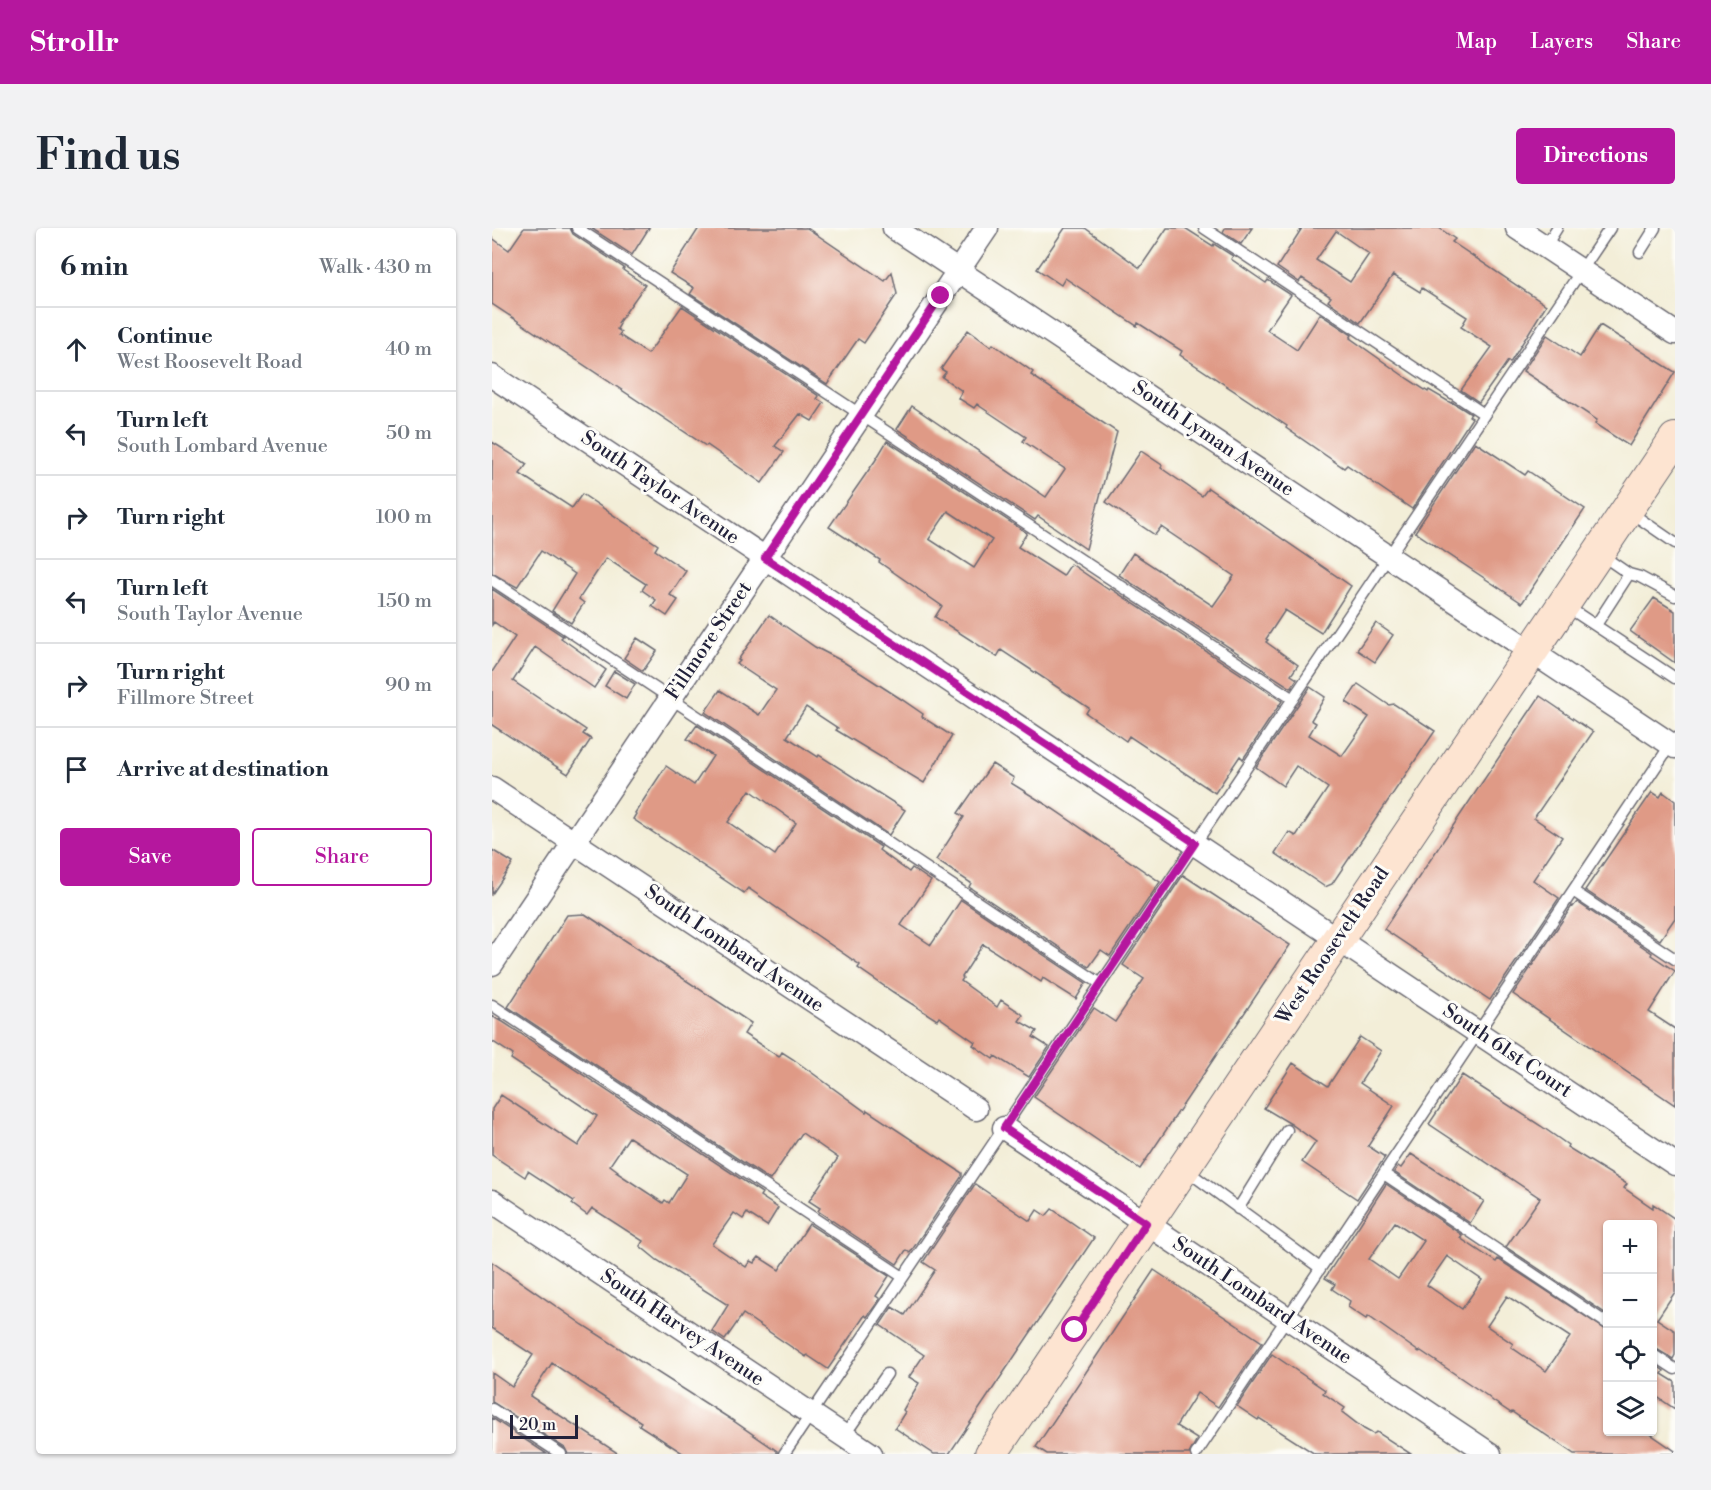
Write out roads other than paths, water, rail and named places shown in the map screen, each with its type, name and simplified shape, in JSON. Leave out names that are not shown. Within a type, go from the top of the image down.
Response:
[{"type":"main road","name":"West Roosevelt Road","points":[[991,1454],[1675,439]]},
{"type":"street","name":"South Lyman Avenue","points":[[894,228],[1673,746]]},
{"type":"street","name":"Fillmore Street","points":[[492,964],[987,228]]},
{"type":"street","points":[[1517,228],[1551,237],[1581,271],[1675,333]]},
{"type":"street","name":"South Taylor Avenue","points":[[492,376],[1338,938]]},
{"type":"street","name":"South Lombard Avenue","points":[[492,788],[976,1109]]},
{"type":"street","name":"South 61st Court","points":[[1338,938],[1675,1164]]},
{"type":"street","name":"South Lombard Avenue","points":[[1004,1128],[1490,1454]]},
{"type":"street","name":"South Harvey Avenue","points":[[492,1201],[871,1454]]},
{"type":"lane","points":[[577,228],[1293,699]]},
{"type":"lane","points":[[1204,228],[1484,414]]},
{"type":"lane","points":[[784,1454],[1610,228]]},
{"type":"lane","points":[[1640,252],[1655,228]]},
{"type":"lane","points":[[1627,510],[1675,543]]},
{"type":"lane","points":[[1598,553],[1629,573],[1675,596]]},
{"type":"lane","points":[[1596,625],[1629,573]]},
{"type":"lane","points":[[492,580],[1101,984]]},
{"type":"lane","points":[[1564,604],[1675,678]]},
{"type":"lane","points":[[1196,1454],[1573,891],[1673,746]]},
{"type":"lane","points":[[1573,891],[1675,959]]},
{"type":"lane","points":[[492,1005],[903,1277]]},
{"type":"lane","points":[[1238,1209],[1287,1130]]},
{"type":"lane","points":[[1184,1168],[1320,1268]]},
{"type":"lane","points":[[1384,1174],[1603,1321]]},
{"type":"lane","points":[[1657,1357],[1675,1369]]},
{"type":"lane","points":[[844,1436],[887,1374]]},
{"type":"lane","points":[[492,1409],[561,1454]]}]
